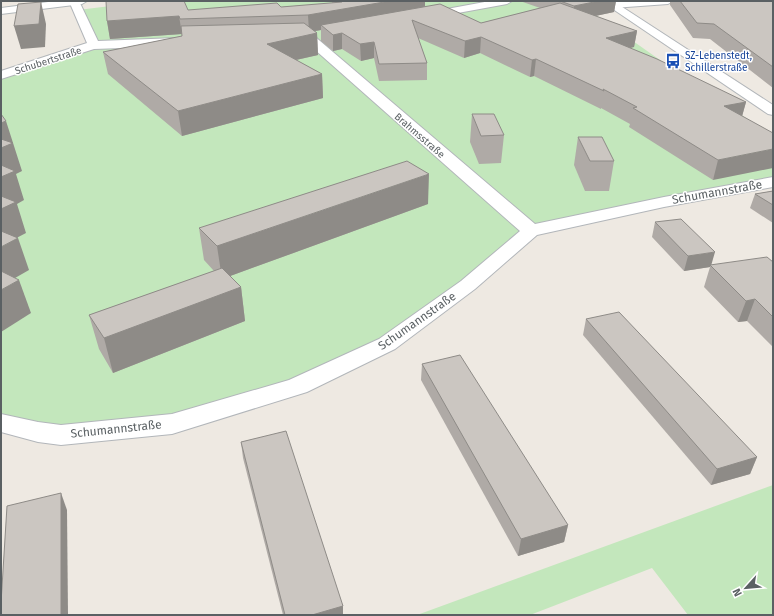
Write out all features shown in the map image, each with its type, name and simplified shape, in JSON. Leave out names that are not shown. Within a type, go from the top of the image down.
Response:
[{"type":"street","points":[[1,4],[27,1]]},
{"type":"street","points":[[1,11],[77,1]]},
{"type":"street","name":"Schubertstraße","points":[[77,1],[94,46]]},
{"type":"street","points":[[414,18],[507,1]]},
{"type":"street","points":[[609,3],[668,1]]},
{"type":"street","points":[[609,3],[773,110]]},
{"type":"street","name":"Brahmsstraße","points":[[294,38],[316,36],[531,231]]},
{"type":"street","name":"Schubertstraße","points":[[1,75],[66,53],[94,46],[190,41]]},
{"type":"street","name":"Schumannstraße","points":[[1,423],[38,432],[61,435],[172,424],[298,386],[387,344],[468,285],[531,231],[664,202],[773,182]]},
{"type":"green space","points":[[151,1],[576,1],[687,79],[773,136],[773,182],[531,231],[387,344],[173,429],[61,435],[1,420],[1,75],[94,45],[78,10]]},
{"type":"green space","points":[[773,485],[773,615],[688,615],[652,568],[530,615],[417,615]]},
{"type":"building","points":[[106,1],[184,1],[188,10],[277,3],[281,7],[342,2],[341,1],[390,1],[308,15],[180,19],[179,16],[107,21]]},
{"type":"building","points":[[560,1],[599,1],[574,6]]},
{"type":"building","points":[[680,1],[773,1],[773,67],[714,24],[697,23]]},
{"type":"building","points":[[41,2],[39,24],[14,26],[18,4]]},
{"type":"building","points":[[560,3],[637,31],[606,38],[657,59],[746,102],[724,106],[773,133],[773,149],[718,160],[633,108],[637,107],[603,89],[604,91],[536,59],[532,60],[481,37],[465,41],[412,20],[427,63],[379,64],[374,42],[360,44],[342,33],[333,35],[321,25],[440,4],[481,23]]},
{"type":"building","points":[[304,23],[317,33],[267,44],[322,74],[178,111],[103,52],[182,36],[181,26]]},
{"type":"building","points":[[1,114],[6,121],[1,123]]},
{"type":"building","points":[[472,114],[494,114],[504,135],[481,136]]},
{"type":"building","points":[[578,137],[602,137],[614,161],[590,161]]},
{"type":"building","points":[[1,139],[13,143],[1,148]]},
{"type":"building","points":[[407,161],[429,174],[217,246],[199,228]]},
{"type":"building","points":[[1,165],[15,171],[1,177]]},
{"type":"building","points":[[773,191],[773,205],[755,194]]},
{"type":"building","points":[[1,196],[16,202],[1,209]]},
{"type":"building","points":[[681,219],[715,252],[688,256],[655,222]]},
{"type":"building","points":[[1,231],[18,238],[1,247]]},
{"type":"building","points":[[767,257],[773,262],[773,317],[755,299],[746,301],[710,265]]},
{"type":"building","points":[[222,268],[241,287],[104,338],[89,315]]},
{"type":"building","points":[[1,271],[19,280],[1,290]]},
{"type":"building","points":[[619,312],[757,457],[717,469],[586,319]]},
{"type":"building","points":[[460,355],[568,525],[521,539],[422,364]]},
{"type":"building","points":[[286,431],[343,606],[312,615],[285,615],[241,442]]},
{"type":"building","points":[[61,493],[61,615],[1,615],[7,506]]},
{"type":"place","name":"SZ-Lebenstedt, Schillerstraße","points":[[673,61]]}]
